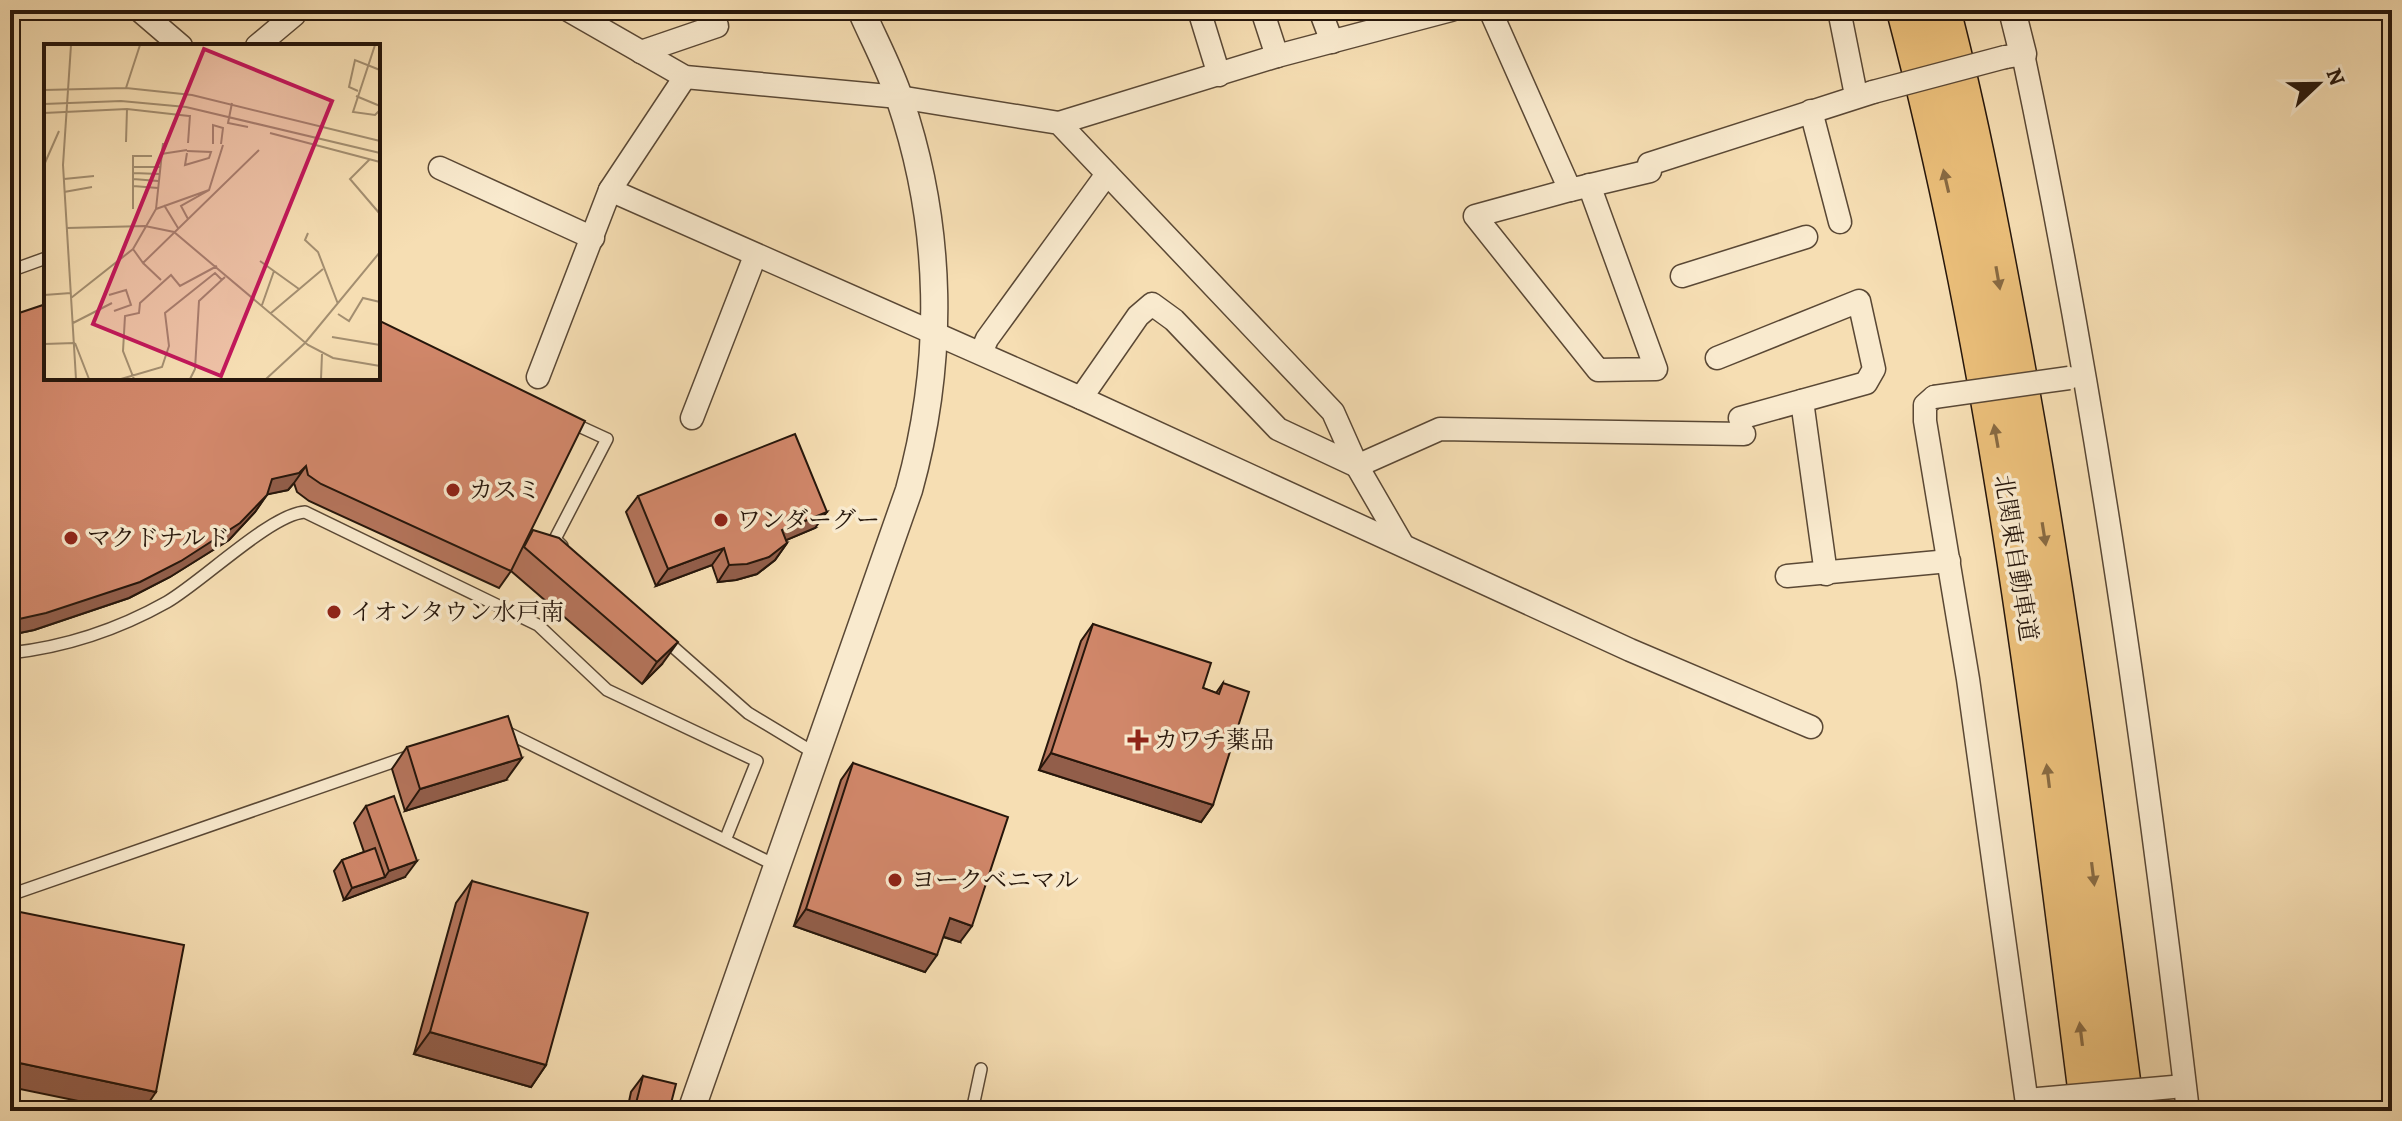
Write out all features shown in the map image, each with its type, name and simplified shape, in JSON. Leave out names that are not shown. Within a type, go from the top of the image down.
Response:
[{"type":"highway","name":"北関東自動車道","points":[[1907,10],[1964,258],[2005,486],[2039,705],[2091,1111]]},
{"type":"highway","name":"北関東自動車道","points":[[1940,10],[1994,252],[2036,481],[2070,701],[2124,1111]]},
{"type":"street","points":[[139,10],[179,44]]},
{"type":"street","points":[[568,10],[685,77],[899,97],[1059,123],[1332,42],[1384,18],[1451,10]]},
{"type":"street","points":[[691,1111],[909,490],[932,384],[936,333],[927,200],[899,97],[861,10]]},
{"type":"street","points":[[1199,10],[1219,75]]},
{"type":"street","points":[[1262,10],[1277,56]]},
{"type":"street","points":[[1320,10],[1332,42]]},
{"type":"street","points":[[1490,10],[1580,188],[1656,369],[1598,370],[1475,216],[1580,188],[1650,168],[1864,93],[2014,56]]},
{"type":"street","points":[[1839,10],[1864,93]]},
{"type":"street","points":[[2012,10],[2014,56],[2144,745],[2179,1086],[2188,1111]]},
{"type":"street","points":[[265,43],[294,15]]},
{"type":"street","points":[[641,52],[717,26]]},
{"type":"street","points":[[538,377],[610,190],[685,77]]},
{"type":"street","points":[[1811,111],[1840,222]]},
{"type":"street","points":[[1059,123],[1333,412],[1357,466],[1401,542]]},
{"type":"street","points":[[440,168],[593,238]]},
{"type":"street","points":[[981,353],[987,339],[1107,174]]},
{"type":"street","points":[[610,190],[1401,542],[1436,563],[1588,631],[1811,727]]},
{"type":"street","points":[[1682,276],[1806,237]]},
{"type":"street","points":[[692,418],[755,256]]},
{"type":"street","points":[[1081,398],[1138,316],[1152,304],[1174,320],[1278,429],[1357,466],[1440,429],[1742,426],[1802,401],[1866,383],[1874,369],[1859,301],[1717,358]]},
{"type":"street","points":[[2077,377],[1934,397],[1925,405],[1925,421],[2031,1103],[2179,1086]]},
{"type":"street","points":[[1802,401],[1826,574]]},
{"type":"street","points":[[1787,576],[1949,561]]},
{"type":"lane","points":[[10,271],[44,259]]},
{"type":"lane","points":[[564,419],[607,439],[555,539],[577,560]]},
{"type":"lane","points":[[10,653],[69,642],[128,621],[205,576],[282,517],[305,512],[538,625],[607,690],[757,761],[726,838]]},
{"type":"lane","points":[[656,632],[735,704],[816,754]]},
{"type":"lane","points":[[492,727],[726,838],[778,866]]},
{"type":"lane","points":[[10,895],[423,751]]},
{"type":"lane","points":[[972,1111],[981,1069]]},
{"type":"building","points":[[44,305],[44,380],[380,380],[380,321],[585,421],[511,571],[321,484],[308,475],[306,466],[299,473],[272,479],[267,495],[240,523],[181,561],[140,582],[46,613],[10,621],[10,316]]},
{"type":"building","name":"ワンダーグー","points":[[795,434],[827,512],[782,530],[787,543],[769,557],[747,564],[729,565],[724,548],[668,569],[638,496]]},
{"type":"building","points":[[533,530],[559,538],[678,642],[657,662],[524,547]]},
{"type":"building","name":"カワチ薬品","points":[[1093,624],[1211,663],[1203,688],[1219,694],[1223,683],[1249,692],[1213,805],[1051,753]]},
{"type":"building","points":[[508,716],[522,758],[420,789],[407,747]]},
{"type":"building","name":"ヨークベニマル","points":[[853,763],[1008,817],[972,926],[950,918],[937,955],[806,909]]},
{"type":"building","points":[[394,796],[417,861],[389,871],[366,806]]},
{"type":"building","points":[[375,848],[385,877],[352,888],[342,860]]},
{"type":"building","points":[[472,881],[588,913],[546,1065],[430,1032]]},
{"type":"building","points":[[10,910],[184,945],[156,1092],[10,1061]]},
{"type":"building","points":[[643,1076],[676,1084],[669,1111],[634,1111]]},
{"type":"place","name":"カスミ","points":[[453,490]]},
{"type":"place","name":"ワンダーグー","points":[[721,520]]},
{"type":"place","name":"マクドナルド","points":[[71,538]]},
{"type":"place","name":"イオンタウン水戸南","points":[[334,612]]},
{"type":"place","name":"カワチ薬品","points":[[1138,740]]},
{"type":"place","name":"ヨークベニマル","points":[[895,880]]}]
